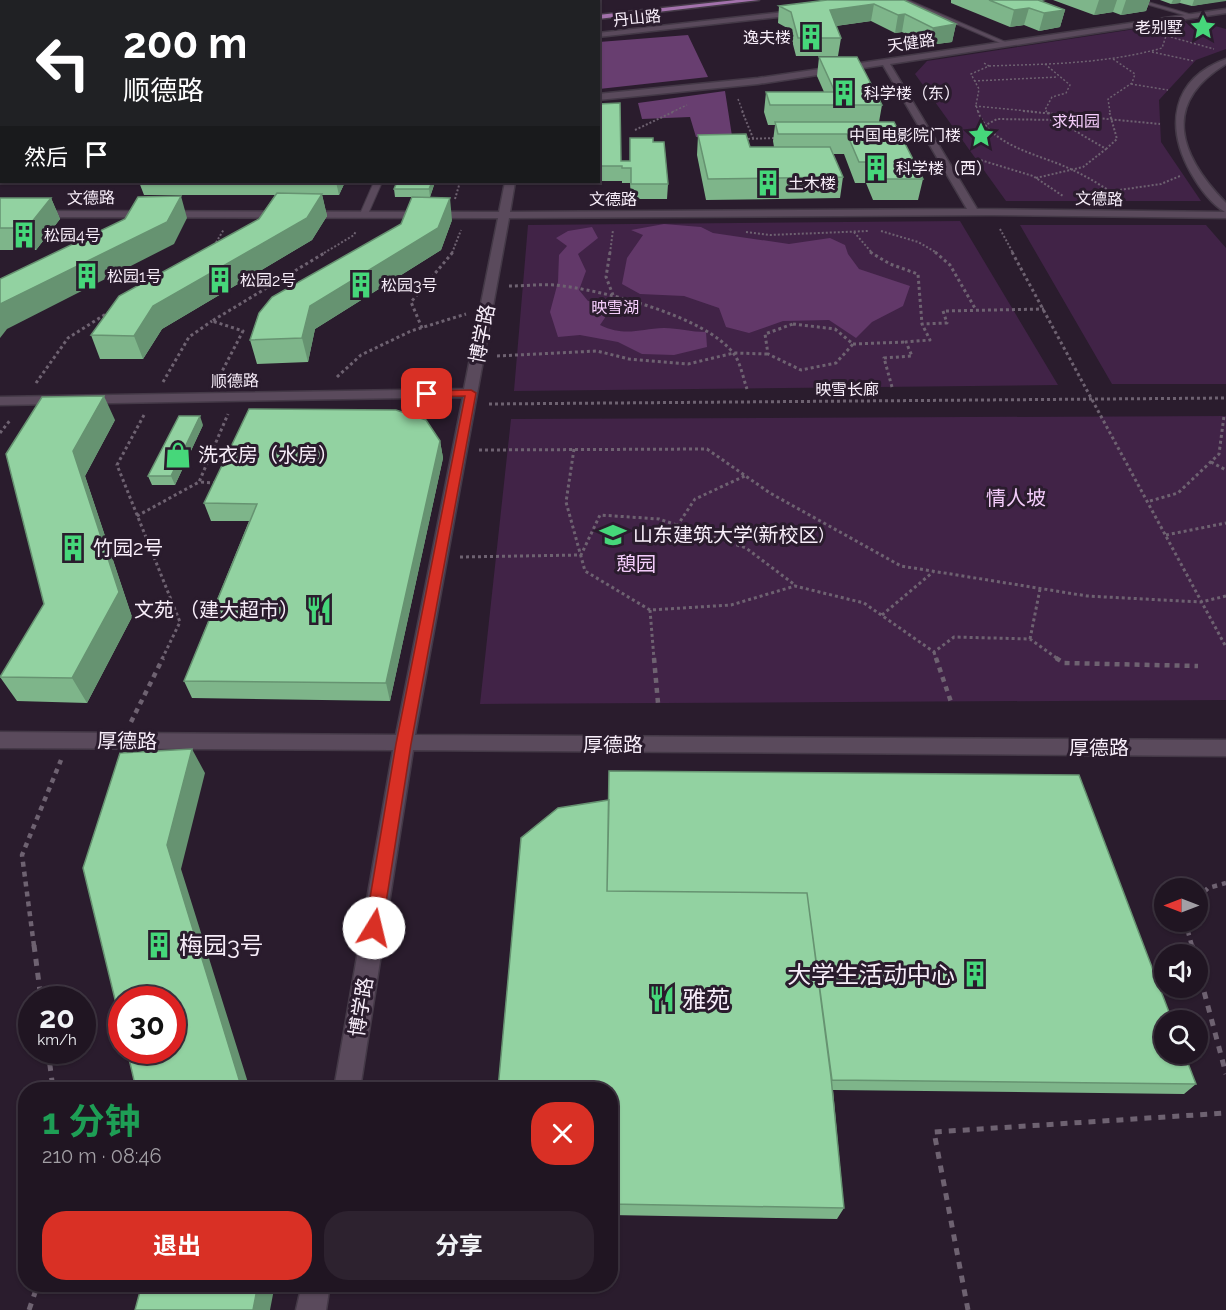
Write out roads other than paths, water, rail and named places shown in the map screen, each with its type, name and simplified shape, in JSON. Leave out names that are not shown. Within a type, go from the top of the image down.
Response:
[{"type":"main road","points":[[600,8],[695,0]]},
{"type":"main road","points":[[600,16],[756,0]]},
{"type":"street","name":"丹山路","points":[[600,35],[811,11]]},
{"type":"street","name":"天健路","points":[[600,98],[733,83],[885,62],[1226,11]]},
{"type":"street","points":[[1193,16],[1215,21]]},
{"type":"street","points":[[1226,61],[1215,66],[1187,90],[1177,118],[1187,155],[1201,182],[1226,209]]},
{"type":"street","points":[[885,62],[974,212]]},
{"type":"street","name":"博学路","points":[[348,1082],[404,744],[510,183]]},
{"type":"street","name":"文德路","points":[[0,213],[503,215],[991,212],[1226,215]]},
{"type":"street","name":"顺德路","points":[[0,401],[317,396],[470,399]]},
{"type":"street","name":"厚德路","points":[[0,740],[1226,748]]},
{"type":"street","points":[[311,1310],[314,1292]]},
{"type":"lane","points":[[904,0],[1007,44]]},
{"type":"lane","points":[[1135,0],[1193,16]]},
{"type":"lane","points":[[364,214],[378,183]]},
{"type":"place","name":"老别墅","points":[[1203,27]]},
{"type":"place","name":"逸夫楼","points":[[811,37]]},
{"type":"place","name":"科学楼（东）","points":[[844,93]]},
{"type":"place","name":"中国电影院门楼","points":[[981,135]]},
{"type":"place","name":"科学楼（西）","points":[[876,168]]},
{"type":"place","name":"土木楼","points":[[768,183]]},
{"type":"place","name":"松园4号","points":[[24,235]]},
{"type":"place","name":"松园1号","points":[[87,276]]},
{"type":"place","name":"松园2号","points":[[220,280]]},
{"type":"place","name":"松园3号","points":[[361,285]]},
{"type":"place","name":"洗衣房（水房）","points":[[178,455]]},
{"type":"place","name":"山东建筑大学(新校区)","points":[[613,535]]},
{"type":"place","name":"竹园2号","points":[[73,548]]},
{"type":"place","name":"文苑 （建大超市）","points":[[319,610]]},
{"type":"place","name":"梅园3号","points":[[159,945]]},
{"type":"place","name":"大学生活动中心","points":[[975,974]]},
{"type":"place","name":"雅苑","points":[[662,999]]},
{"type":"park label","name":"求知园","points":[[1076,121]]},
{"type":"park label","name":"映雪湖","points":[[615,307]]},
{"type":"park label","name":"情人坡","points":[[1016,498]]},
{"type":"park label","name":"憩园","points":[[636,564]]}]
